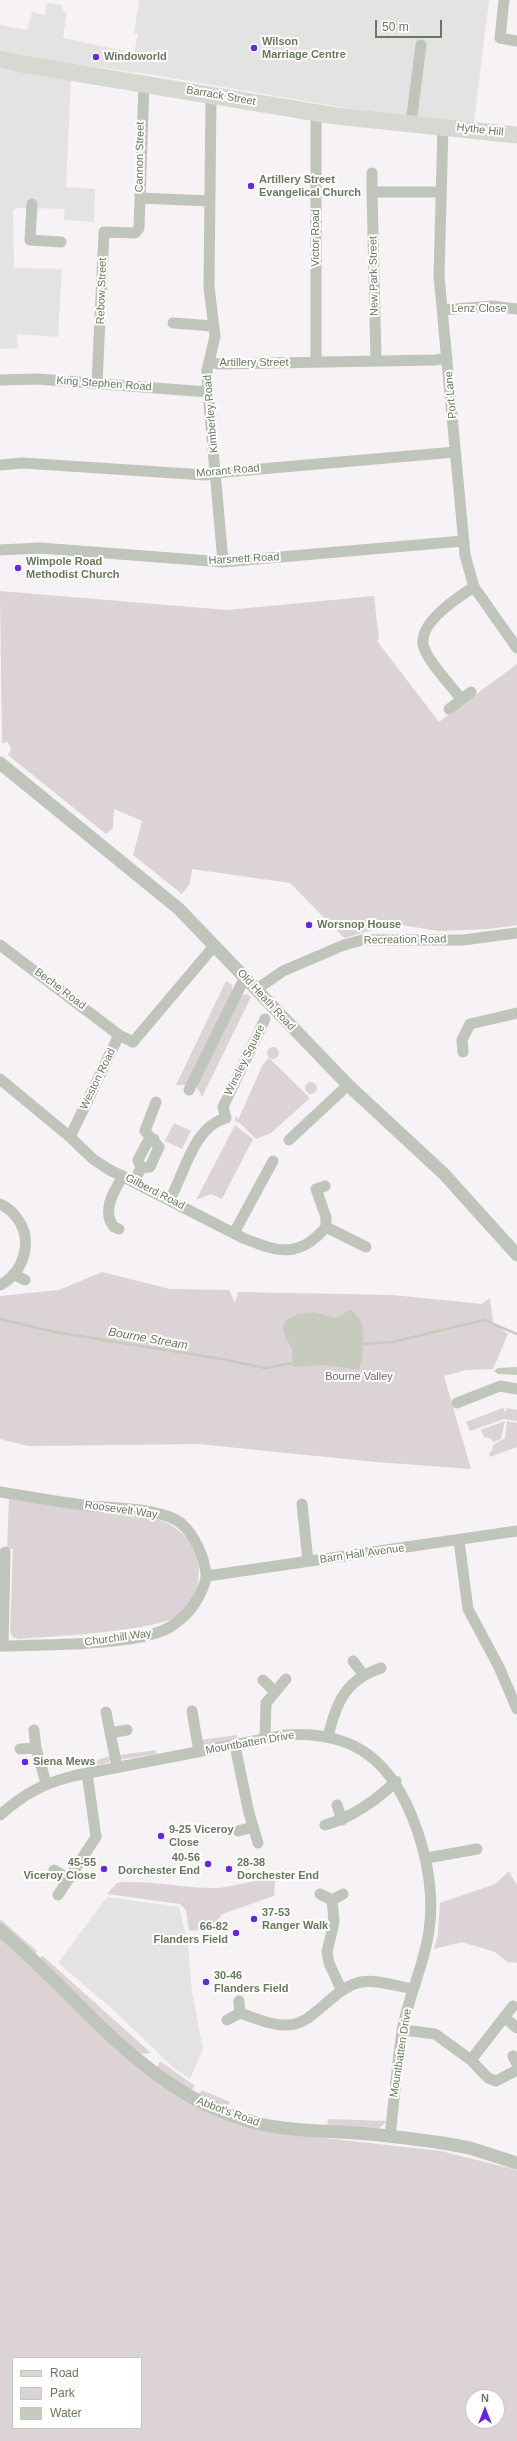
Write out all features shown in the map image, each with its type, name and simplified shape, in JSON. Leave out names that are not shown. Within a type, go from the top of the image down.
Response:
[{"type":"main road","name":"Barrack Street","points":[[0,59],[316,113],[443,126]]},
{"type":"main road","name":"Hythe Hill","points":[[443,126],[517,134]]},
{"type":"street","points":[[504,0],[500,38],[517,41]]},
{"type":"street","points":[[411,123],[421,45]]},
{"type":"street","name":"Cannon Street","points":[[138,232],[144,83]]},
{"type":"street","name":"Artillery Street","points":[[211,95],[209,201],[210,300],[215,343],[209,362],[218,364],[447,358]]},
{"type":"street","name":"Victor Road","points":[[316,113],[316,362]]},
{"type":"street","name":"Port Lane","points":[[443,126],[439,192],[439,276],[463,541],[468,571],[474,587],[517,648]]},
{"type":"street","name":"New Park Street","points":[[372,173],[376,361]]},
{"type":"street","points":[[372,192],[439,192]]},
{"type":"street","points":[[140,198],[209,201]]},
{"type":"street","points":[[32,204],[30,240],[61,242]]},
{"type":"street","name":"Rebow Street","points":[[97,384],[104,232],[138,232]]},
{"type":"street","name":"Lenz Close","points":[[442,310],[493,306],[517,309]]},
{"type":"street","points":[[173,323],[214,326]]},
{"type":"street","name":"Kimberley Road","points":[[209,362],[207,370],[208,392],[223,562]]},
{"type":"street","name":"King Stephen Road","points":[[0,380],[37,379],[208,392]]},
{"type":"street","name":"Morant Road","points":[[0,465],[23,463],[205,475],[455,452]]},
{"type":"street","name":"Harsnett Road","points":[[0,550],[40,548],[223,562],[463,541]]},
{"type":"street","points":[[461,699],[427,654],[423,639],[425,630],[432,621],[474,587]]},
{"type":"street","points":[[449,709],[471,692]]},
{"type":"street","name":"Old Heath Road","points":[[0,763],[179,909],[348,1085],[444,1174],[517,1255]]},
{"type":"street","name":"Recreation Road","points":[[256,989],[283,971],[344,945],[362,940],[463,940],[517,933]]},
{"type":"street","name":"Beche Road","points":[[0,945],[119,1034]]},
{"type":"street","name":"Weston Road","points":[[70,1137],[119,1034],[133,1042],[215,945]]},
{"type":"street","points":[[189,1090],[245,977]]},
{"type":"street","points":[[463,1052],[462,1040],[470,1024],[517,1013]]},
{"type":"street","name":"Winsley Square","points":[[170,1199],[201,1136],[209,1126],[226,1118],[223,1107],[265,1019]]},
{"type":"street","name":"Gilberd Road","points":[[0,1080],[70,1137],[93,1159],[234,1233],[264,1246],[293,1249],[308,1245],[326,1227]]},
{"type":"street","points":[[289,1140],[348,1085]]},
{"type":"street","points":[[134,1181],[141,1168],[150,1167],[159,1147],[154,1139],[145,1132],[156,1102]]},
{"type":"street","points":[[234,1233],[272,1161]]},
{"type":"street","points":[[119,1230],[114,1227],[108,1216],[110,1200],[123,1176]]},
{"type":"street","points":[[325,1186],[316,1189],[326,1217],[326,1227],[366,1247]]},
{"type":"street","points":[[0,1204],[16,1217],[22,1226],[26,1243],[20,1265],[20,1278],[0,1285]]},
{"type":"street","points":[[457,1403],[500,1386],[517,1389]]},
{"type":"street","name":"Roosevelt Way","points":[[0,1492],[162,1515],[177,1521],[193,1537],[203,1559],[207,1576]]},
{"type":"street","points":[[302,1504],[308,1561]]},
{"type":"street","name":"Barn Hall Avenue","points":[[207,1576],[459,1541],[517,1531]]},
{"type":"street","points":[[459,1541],[468,1609],[499,1667],[517,1709]]},
{"type":"street","points":[[1,1646],[2,1566],[5,1552]]},
{"type":"street","name":"Churchill Way","points":[[1,1646],[60,1645],[126,1638],[170,1628],[191,1610],[207,1576]]},
{"type":"street","points":[[353,1661],[363,1674]]},
{"type":"street","points":[[328,1737],[333,1714],[342,1695],[363,1674],[381,1668]]},
{"type":"street","points":[[265,1739],[266,1703],[274,1691],[286,1679]]},
{"type":"street","points":[[263,1680],[274,1691]]},
{"type":"street","points":[[192,1710],[199,1752]]},
{"type":"street","points":[[106,1712],[117,1767]]},
{"type":"street","points":[[34,1730],[36,1748],[46,1783]]},
{"type":"street","points":[[110,1733],[127,1730]]},
{"type":"street","name":"Mountbatten Drive","points":[[0,1816],[16,1801],[46,1783],[87,1773],[235,1746],[265,1739],[305,1734],[328,1737],[358,1748],[372,1758],[396,1781],[408,1805],[427,1858],[430,1881],[429,1930],[423,1963],[413,1989],[403,2030],[390,2136]]},
{"type":"street","points":[[235,1746],[258,1843]]},
{"type":"street","points":[[20,1749],[36,1748]]},
{"type":"street","points":[[58,1894],[69,1879],[96,1834],[87,1773]]},
{"type":"street","points":[[325,1825],[342,1820],[387,1790],[396,1781]]},
{"type":"street","points":[[337,1805],[342,1820]]},
{"type":"street","points":[[238,1831],[253,1827]]},
{"type":"street","points":[[427,1858],[463,1855],[477,1849]]},
{"type":"street","points":[[54,1870],[69,1879]]},
{"type":"street","points":[[320,1894],[332,1900]]},
{"type":"street","points":[[332,1900],[343,1894]]},
{"type":"street","points":[[332,1900],[334,1922],[327,1952],[329,1963],[341,1989]]},
{"type":"street","name":"Abbot's Road","points":[[0,1930],[34,1958],[76,2003],[134,2058],[185,2095],[215,2109],[259,2124],[390,2136],[470,2148],[517,2163]]},
{"type":"street","points":[[227,2020],[240,2014],[274,2024],[288,2025],[299,2022],[311,2015],[341,1989],[362,1982],[413,1989]]},
{"type":"street","points":[[239,2001],[240,2014]]},
{"type":"street","points":[[471,2060],[513,2006]]},
{"type":"street","points":[[504,2017],[517,2028]]},
{"type":"street","points":[[403,2030],[435,2034],[471,2060],[488,2078],[496,2081],[517,2070]]},
{"type":"shaded area","points":[[139,0],[489,0],[474,122],[352,109],[154,75],[23,57],[0,51],[0,25],[27,30],[32,12],[45,15],[47,3],[62,5],[62,11],[67,12],[63,38],[134,53],[138,34],[134,33]]},
{"type":"shaded area","points":[[0,67],[71,79],[66,187],[95,189],[94,222],[64,220],[65,209],[18,208],[13,210],[14,268],[62,269],[58,337],[17,334],[18,348],[0,349]]},
{"type":"shaded area","points":[[107,1897],[179,1907],[188,1944],[192,1992],[203,2049],[190,2079],[174,2068],[110,2007],[58,1963]]},
{"type":"green space","points":[[0,591],[227,610],[374,596],[379,639],[377,641],[439,722],[517,664],[517,925],[489,929],[439,931],[395,924],[344,938],[290,883],[192,869],[190,883],[182,894],[133,855],[142,821],[114,809],[113,828],[106,834],[8,755],[11,749],[8,742],[2,743]]},
{"type":"green space","points":[[226,981],[232,985],[233,996],[186,1085],[176,1085]]},
{"type":"green space","points":[[247,994],[251,997],[202,1097],[196,1085],[238,996]]},
{"type":"green space","points":[[273,1047],[277,1049],[279,1053],[277,1057],[273,1059],[269,1057],[267,1053],[269,1049]]},
{"type":"green space","points":[[269,1058],[310,1098],[271,1133],[256,1139],[241,1124],[235,1121],[235,1117],[239,1118],[263,1064]]},
{"type":"green space","points":[[311,1082],[315,1084],[317,1088],[315,1092],[311,1094],[307,1092],[305,1088],[307,1084]]},
{"type":"green space","points":[[174,1123],[191,1131],[182,1149],[165,1141]]},
{"type":"green space","points":[[235,1125],[253,1139],[222,1199],[211,1194],[196,1200]]},
{"type":"green space","name":"Bourne Valley","points":[[102,1272],[170,1289],[229,1290],[235,1303],[238,1292],[393,1295],[482,1304],[490,1298],[493,1322],[508,1334],[493,1369],[466,1370],[444,1376],[471,1469],[376,1462],[198,1444],[28,1446],[0,1439],[0,1296],[59,1290]]},
{"type":"green space","points":[[503,1408],[505,1412],[507,1408],[517,1410],[517,1421],[504,1419],[470,1431],[466,1422]]},
{"type":"green space","points":[[505,1421],[501,1439],[493,1442],[491,1439],[484,1437],[481,1430]]},
{"type":"green space","points":[[507,1421],[517,1423],[517,1447],[490,1457],[489,1453],[492,1450],[493,1445],[505,1438]]},
{"type":"green space","points":[[9,1497],[154,1518],[176,1528],[187,1538],[197,1560],[199,1574],[197,1588],[191,1602],[182,1613],[152,1625],[105,1632],[19,1639],[13,1637],[10,1632],[13,1549],[7,1549]]},
{"type":"green space","points":[[237,1735],[236,1739],[204,1746],[199,1740]]},
{"type":"green space","points":[[156,1750],[157,1754],[125,1759],[120,1759],[119,1755]]},
{"type":"green space","points":[[112,1756],[108,1763],[89,1766],[88,1762]]},
{"type":"green space","points":[[509,1871],[517,1885],[517,1963],[507,1962],[495,1952],[462,1942],[434,1949],[438,1934],[440,1903],[495,1884]]},
{"type":"green space","points":[[275,1877],[274,1896],[222,1914],[213,1926],[203,1930],[189,1931],[186,1910],[180,1904],[107,1894],[117,1883],[124,1882],[145,1882],[216,1888]]},
{"type":"green space","points":[[0,1919],[37,1951],[35,1954],[0,1923]]},
{"type":"green space","points":[[0,1935],[180,2095],[297,2135],[441,2151],[517,2170],[517,2441],[0,2441]]},
{"type":"green space","points":[[43,1956],[151,2053],[139,2054],[39,1958]]},
{"type":"green space","points":[[160,2061],[195,2086],[191,2091],[157,2068]]},
{"type":"green space","points":[[202,2090],[230,2102],[226,2108],[199,2095]]},
{"type":"green space","points":[[328,2119],[387,2121],[378,2129],[327,2125]]},
{"type":"water","points":[[350,1310],[356,1314],[363,1328],[364,1337],[359,1370],[326,1365],[293,1367],[292,1349],[285,1337],[283,1327],[286,1320],[298,1314],[314,1312],[336,1318]]},
{"type":"water","points":[[517,1367],[517,1375],[498,1374],[494,1371],[498,1368]]},
{"type":"waterway","name":"Bourne Stream","points":[[0,1319],[55,1332],[221,1359],[265,1368],[293,1363]]},
{"type":"waterway","name":"Bourne Stream","points":[[362,1344],[392,1342],[484,1320],[517,1334]]},
{"type":"place","name":"Wilson Marriage Centre","points":[[254,48]]},
{"type":"place","name":"Windoworld","points":[[96,57]]},
{"type":"place","name":"Artillery Street Evangelical Church","points":[[251,186]]},
{"type":"place","name":"Wimpole Road Methodist Church","points":[[18,568]]},
{"type":"place","name":"Worsnop House","points":[[309,925]]},
{"type":"place","name":"Siena Mews","points":[[25,1762]]},
{"type":"place","name":"9-25 Viceroy Close","points":[[161,1836]]},
{"type":"place","name":"40-56 Dorchester End","points":[[208,1864]]},
{"type":"place","name":"45-55 Viceroy Close","points":[[104,1869]]},
{"type":"place","name":"28-38 Dorchester End","points":[[229,1869]]},
{"type":"place","name":"37-53 Ranger Walk","points":[[254,1919]]},
{"type":"place","name":"66-82 Flanders Field","points":[[236,1933]]},
{"type":"place","name":"30-46 Flanders Field","points":[[206,1982]]}]
